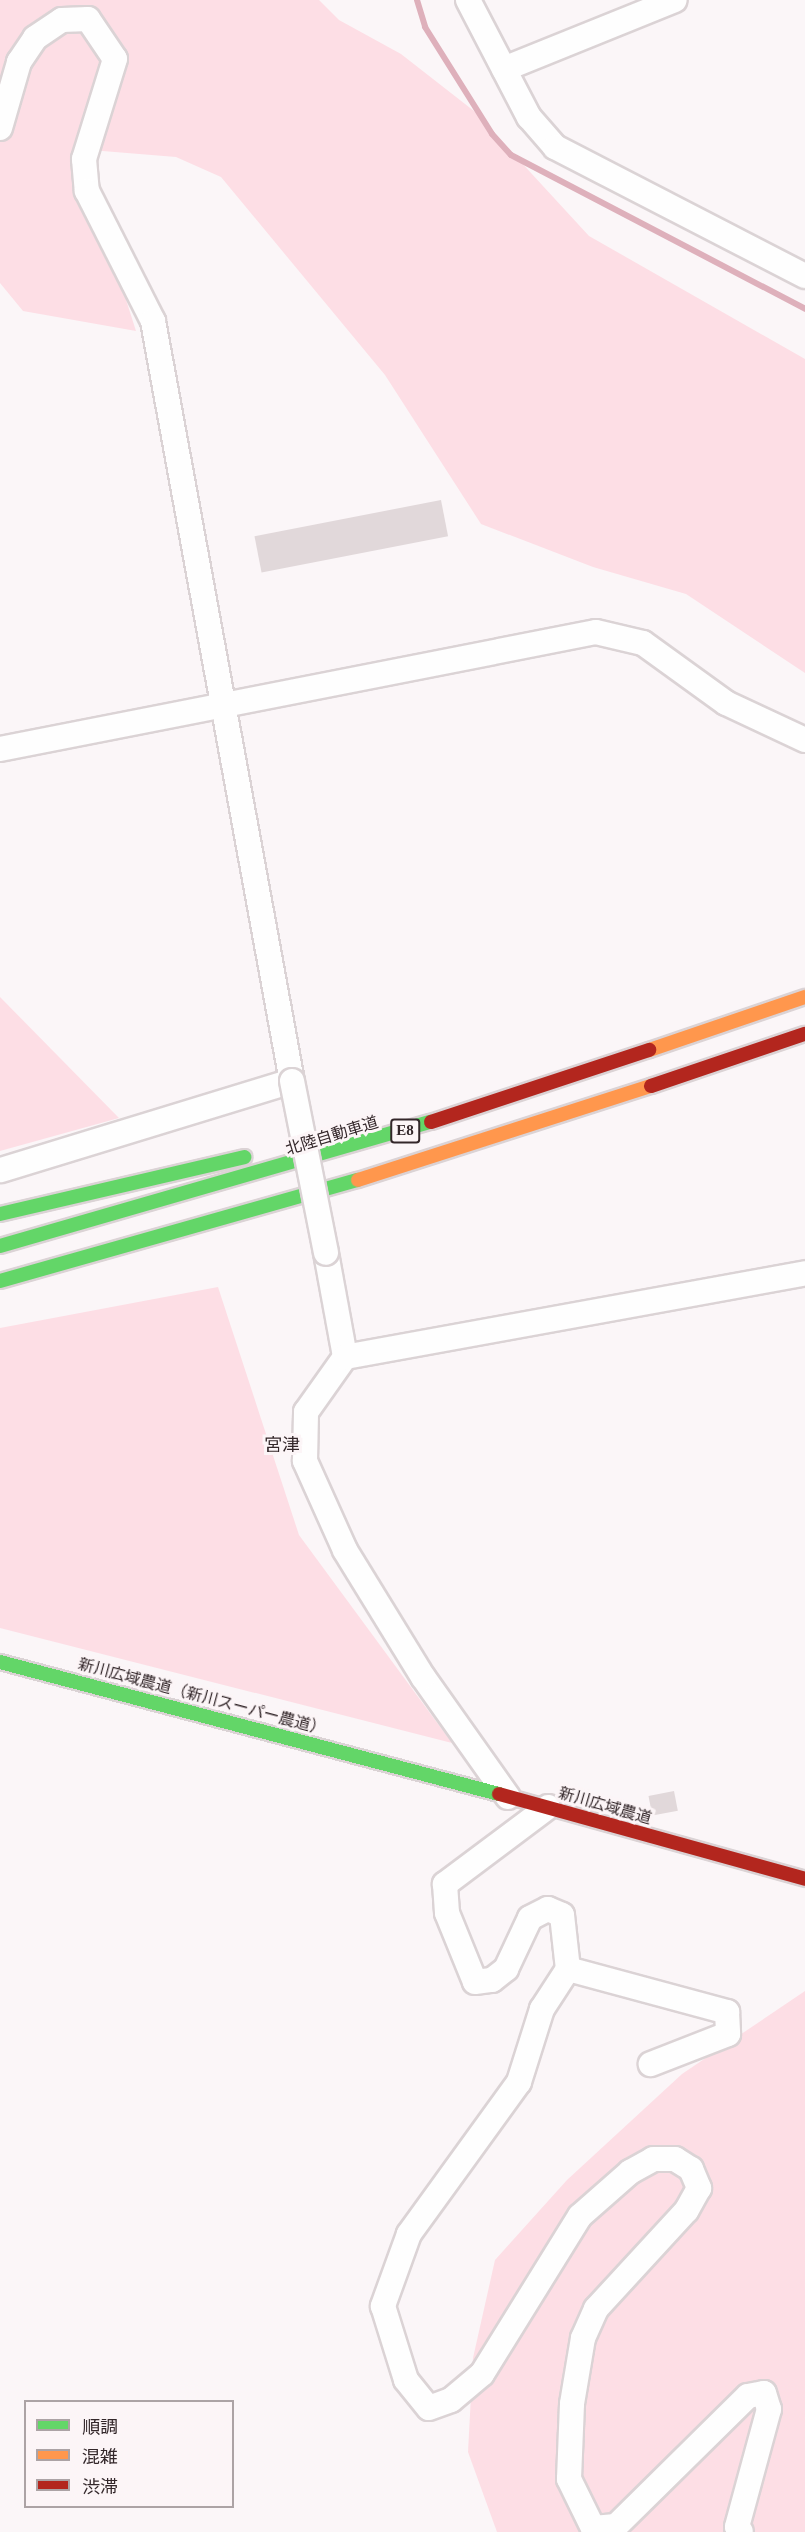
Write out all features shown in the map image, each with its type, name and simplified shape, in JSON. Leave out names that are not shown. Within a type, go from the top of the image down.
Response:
[{"type":"main road","points":[[291,1145],[805,996]]},
{"type":"main road","name":"北陸自動車道","points":[[0,1246],[467,1112],[805,996]]},
{"type":"main road","name":"E8","points":[[0,1281],[158,1240],[474,1146],[805,1034]]},
{"type":"main road","points":[[0,1214],[257,1154]]},
{"type":"main road","name":"新川広域農道（新川スーパー農道）","points":[[0,1662],[395,1765]]},
{"type":"main road","name":"新川広域農道","points":[[395,1765],[805,1879]]},
{"type":"street","points":[[468,0],[529,117],[555,147],[805,276]]},
{"type":"street","points":[[504,69],[675,0]]},
{"type":"street","points":[[0,128],[19,62],[35,38],[62,20],[88,19],[115,59],[84,159],[87,191],[153,321],[226,705],[292,1080],[345,1357]]},
{"type":"street","points":[[0,749],[596,632],[643,643],[726,703],[805,740]]},
{"type":"street","points":[[0,1170],[292,1080]]},
{"type":"street","points":[[508,1797],[423,1677],[345,1551],[305,1461],[306,1412],[345,1357],[805,1273]]},
{"type":"street","points":[[548,1807],[445,1884],[447,1913],[475,1982],[492,1980],[506,1969],[530,1918],[548,1909],[561,1915],[568,1970],[542,2009],[519,2082],[409,2234],[383,2306],[406,2380],[429,2408],[451,2400],[482,2374],[580,2216],[630,2172],[653,2159],[675,2159],[691,2169],[699,2188],[686,2211],[607,2293],[591,2318],[583,2338],[572,2404],[569,2479],[593,2528],[616,2526],[740,2403],[764,2393],[769,2409],[737,2527],[741,2532]]},
{"type":"street","points":[[568,1970],[727,2012],[728,2034],[651,2064]]},
{"type":"shaded area","points":[[0,0],[319,0],[339,20],[401,54],[474,111],[589,236],[805,359],[805,673],[686,594],[593,567],[481,524],[385,375],[221,177],[176,157],[78,149],[136,331],[23,311],[0,283]]},
{"type":"shaded area","points":[[0,997],[119,1118],[0,1151]]},
{"type":"shaded area","points":[[218,1287],[299,1535],[452,1743],[0,1628],[0,1328]]},
{"type":"shaded area","points":[[805,1991],[805,2532],[497,2532],[468,2452],[473,2358],[495,2260],[567,2180],[682,2074]]},
{"type":"building","points":[[441,500],[448,536],[262,573],[254,536]]},
{"type":"building","points":[[674,1791],[678,1811],[652,1816],[648,1796]]},
{"type":"waterway","points":[[417,0],[425,27],[492,134],[511,155],[805,309]]},
{"type":"traffic: fast","points":[[0,1246],[431,1122]]},
{"type":"traffic: fast","points":[[0,1214],[244,1157]]},
{"type":"traffic: fast","points":[[0,1281],[358,1180]]},
{"type":"traffic: fast","points":[[0,1662],[499,1794]]},
{"type":"traffic: slow","points":[[649,1050],[805,997]]},
{"type":"traffic: slow","points":[[358,1180],[651,1086]]},
{"type":"traffic: jam","points":[[651,1086],[805,1034]]},
{"type":"traffic: jam","points":[[431,1122],[649,1050]]},
{"type":"traffic: jam","points":[[499,1794],[805,1879]]},
{"type":"district","name":"宮津","points":[[282,1445]]}]
